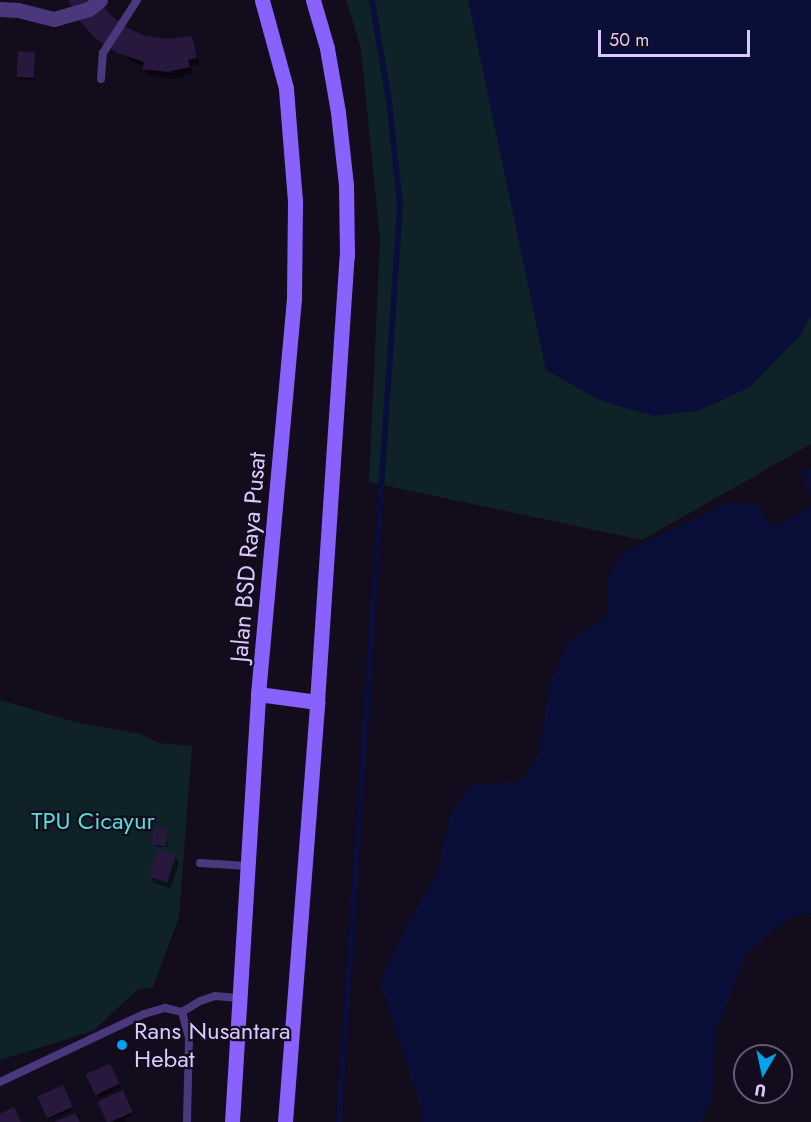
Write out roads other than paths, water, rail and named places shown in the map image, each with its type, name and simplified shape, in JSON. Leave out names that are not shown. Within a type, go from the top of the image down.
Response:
[{"type":"main road","name":"Jalan BSD Raya Pusat","points":[[232,1122],[258,694],[290,353],[296,201],[286,88],[262,0]]},
{"type":"main road","points":[[285,1122],[317,702],[347,256],[346,185],[338,112],[327,48],[313,0]]},
{"type":"main road","points":[[258,694],[317,702]]},
{"type":"street","points":[[0,9],[22,5],[54,19],[89,9],[100,0]]},
{"type":"lane","points":[[101,79],[103,53],[137,0]]},
{"type":"lane","points":[[200,863],[248,866]]},
{"type":"lane","points":[[0,1082],[144,1014],[165,1008],[182,1012],[200,1001],[215,996],[239,998]]},
{"type":"lane","points":[[182,1012],[189,1038],[188,1122]]},
{"type":"waterway","points":[[339,1122],[400,205],[389,101],[372,0]]},
{"type":"place","name":"Rans Nusantara Hebat","points":[[122,1045]]},
{"type":"park label","name":"TPU Cicayur","points":[[93,821]]}]
